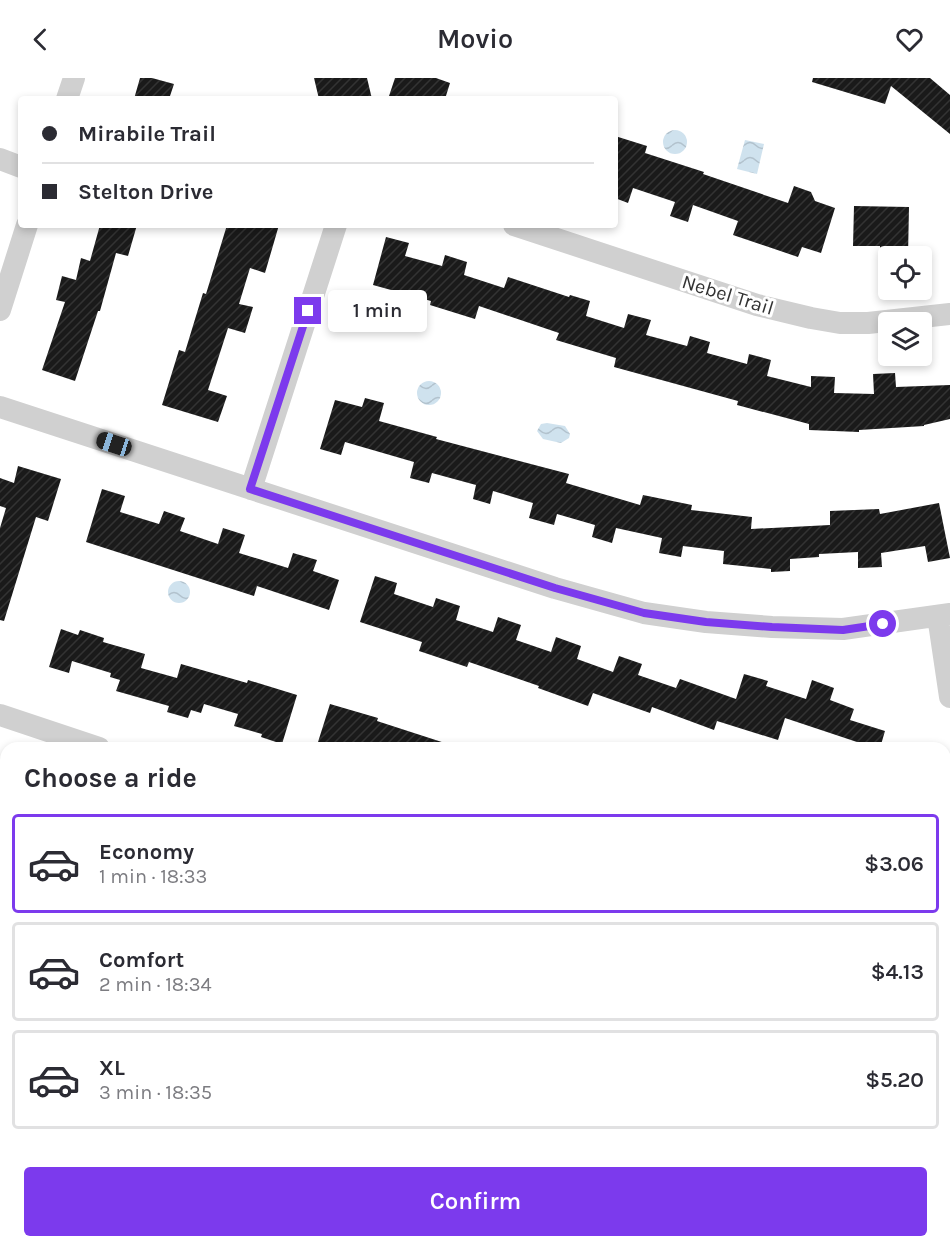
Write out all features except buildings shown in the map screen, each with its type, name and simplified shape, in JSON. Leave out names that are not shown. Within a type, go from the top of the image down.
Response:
[{"type":"street","points":[[69,96],[74,78]]},
{"type":"street","points":[[0,159],[18,166]]},
{"type":"street","points":[[0,310],[26,228]]},
{"type":"street","points":[[250,489],[335,228]]},
{"type":"street","name":"Nebel Trail","points":[[523,228],[757,305],[811,318],[840,323],[868,323],[950,315]]},
{"type":"street","points":[[0,407],[544,585],[644,613],[718,623],[843,630],[944,615],[950,697]]},
{"type":"street","points":[[0,715],[81,742]]},
{"type":"water","points":[[675,130],[683,134],[687,142],[683,150],[675,154],[667,150],[663,142],[667,134]]},
{"type":"water","points":[[745,140],[764,144],[757,174],[737,169]]},
{"type":"water","points":[[429,381],[437,385],[441,393],[437,401],[429,405],[421,401],[417,393],[421,385]]},
{"type":"water","points":[[541,424],[565,426],[570,434],[569,438],[561,443],[543,439],[537,431]]},
{"type":"water","points":[[175,581],[183,581],[190,588],[190,596],[183,603],[175,603],[168,596],[168,588]]},
{"type":"route","points":[[308,311],[250,489],[555,588],[644,613],[706,622],[772,627],[843,630],[883,624]]}]
